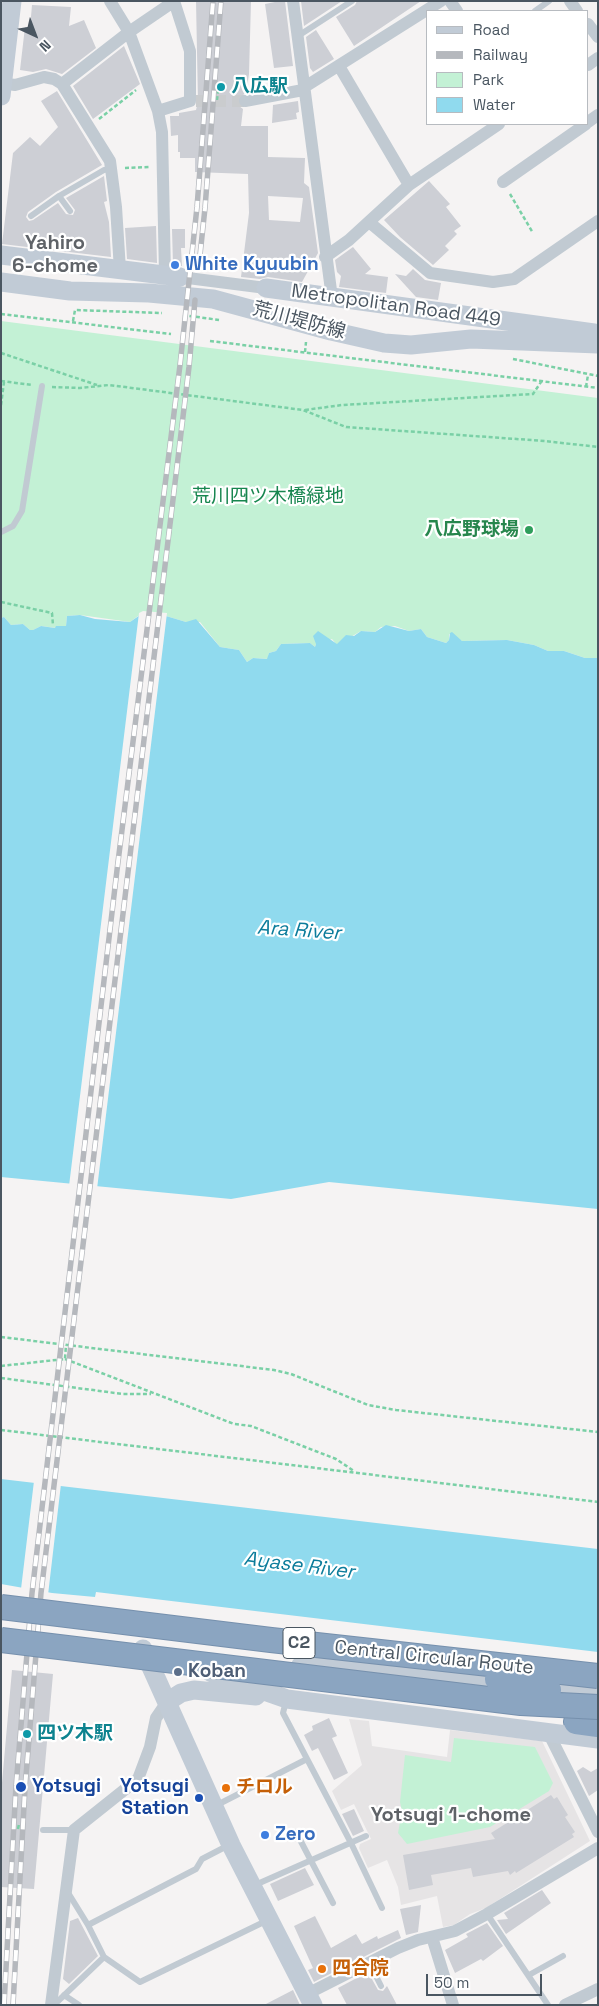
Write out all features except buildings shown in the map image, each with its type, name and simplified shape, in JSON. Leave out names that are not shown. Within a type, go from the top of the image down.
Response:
[{"type":"highway","name":"Central Circular Route","points":[[1,1607],[272,1640],[598,1676]]},
{"type":"highway","points":[[2,1637],[92,1635],[509,1680],[549,1690]]},
{"type":"highway","name":"Central Circular Route","points":[[2,1637],[521,1703],[598,1707]]},
{"type":"highway","points":[[2,1637],[587,1724]]},
{"type":"main road","points":[[2,88],[8,5]]},
{"type":"main road","points":[[1,255],[172,276]]},
{"type":"main road","name":"荒川堤防線","points":[[1,282],[70,291],[149,293],[213,299],[331,332],[384,343],[411,346],[471,339],[598,344]]},
{"type":"main road","name":"Metropolitan Road 449","points":[[266,288],[598,333]]},
{"type":"main road","points":[[2,1637],[143,1649],[598,1695]]},
{"type":"main road","points":[[143,1649],[287,1699]]},
{"type":"main road","points":[[143,1649],[231,1845],[310,1999]]},
{"type":"main road","points":[[167,1702],[181,1693],[194,1690],[287,1699],[598,1739]]},
{"type":"street","points":[[110,1],[129,32],[158,112],[164,140],[164,167],[172,276]]},
{"type":"street","points":[[293,1],[325,257],[332,298]]},
{"type":"street","points":[[427,10],[441,1]]},
{"type":"street","points":[[62,84],[129,32],[174,2],[190,51],[193,101],[158,112]]},
{"type":"street","points":[[244,101],[303,89],[426,11]]},
{"type":"street","points":[[589,25],[598,37]]},
{"type":"street","points":[[339,66],[409,185]]},
{"type":"street","points":[[2,88],[44,77],[54,79],[62,84],[110,161],[116,207],[120,270]]},
{"type":"street","points":[[325,257],[369,222],[409,185],[498,125]]},
{"type":"street","points":[[503,182],[584,125]]},
{"type":"street","points":[[369,222],[430,273],[494,282],[514,279],[598,221]]},
{"type":"street","name":"Metropolitan Road 449","points":[[172,276],[266,288]]},
{"type":"street","points":[[1,1652],[2,1637]]},
{"type":"street","points":[[52,2005],[74,1830],[138,1780],[150,1747],[156,1718],[167,1702]]},
{"type":"street","points":[[549,1734],[598,1832]]},
{"type":"street","points":[[310,1999],[369,1962],[418,1940],[455,1930],[487,1914],[598,1848]]},
{"type":"street","points":[[432,1936],[453,2005]]},
{"type":"street","points":[[565,2005],[598,1989]]},
{"type":"lane","points":[[298,36],[352,1]]},
{"type":"lane","points":[[536,10],[549,1]]},
{"type":"lane","points":[[31,216],[60,196],[104,170],[111,168]]},
{"type":"lane","points":[[60,196],[70,211]]},
{"type":"lane","points":[[1,532],[13,526],[22,511],[42,386]]},
{"type":"lane","points":[[287,1699],[283,1713],[351,1842],[382,1908]]},
{"type":"lane","points":[[214,1807],[308,1759]]},
{"type":"lane","points":[[43,1830],[74,1830]]},
{"type":"lane","points":[[296,1832],[333,1903]]},
{"type":"lane","points":[[251,1886],[366,1836]]},
{"type":"lane","points":[[88,1925],[196,1869],[202,1859],[231,1845]]},
{"type":"lane","points":[[66,1890],[88,1925],[104,1957],[140,1982],[268,1919]]},
{"type":"lane","points":[[487,1914],[548,2005]]},
{"type":"lane","points":[[529,1975],[563,1956]]},
{"type":"lane","points":[[52,2005],[104,1957]]},
{"type":"lane","points":[[369,1962],[381,1986]]},
{"type":"lane","points":[[64,1995],[79,2005]]},
{"type":"path","points":[[89,126],[147,81]]},
{"type":"path","points":[[218,90],[218,100]]},
{"type":"path","points":[[111,168],[164,167]]},
{"type":"path","points":[[503,182],[533,233]]},
{"type":"path","points":[[73,321],[75,310],[170,313]]},
{"type":"path","points":[[1,314],[171,334]]},
{"type":"path","points":[[178,314],[220,320]]},
{"type":"path","points":[[305,352],[307,338]]},
{"type":"path","points":[[210,341],[598,388]]},
{"type":"path","points":[[1,353],[99,385]]},
{"type":"path","points":[[510,358],[598,376]]},
{"type":"path","points":[[586,387],[588,375]]},
{"type":"path","points":[[1,405],[3,381],[68,388],[109,384],[303,410],[346,427],[545,441],[598,447]]},
{"type":"path","points":[[303,410],[342,405],[533,394],[542,382]]},
{"type":"path","points":[[1,602],[52,613],[53,625]]},
{"type":"path","points":[[1,1337],[274,1370],[291,1374],[368,1405],[396,1410],[598,1432]]},
{"type":"path","points":[[65,1359],[66,1345]]},
{"type":"path","points":[[1,1366],[65,1359],[152,1394],[336,1459],[354,1472]]},
{"type":"path","points":[[1,1378],[123,1394],[152,1394]]},
{"type":"path","points":[[1,1430],[598,1502]]},
{"type":"path","points":[[18,1829],[19,1824]]},
{"type":"shaded area","points":[[349,1719],[369,1721],[372,1746],[447,1757],[450,1730],[542,1741],[590,1841],[486,1908],[470,1914],[454,1925],[443,1927],[437,1896],[401,1905],[398,1887],[387,1860],[368,1868],[359,1848],[360,1844],[371,1839],[354,1804],[341,1810],[332,1791],[362,1765]]},
{"type":"green space","name":"荒川四ツ木橋緑地","points":[[1,321],[598,398],[598,658],[585,658],[564,651],[548,651],[534,645],[507,640],[462,641],[449,634],[449,640],[446,643],[427,637],[421,629],[409,631],[395,626],[381,627],[375,632],[361,631],[337,645],[332,639],[316,644],[315,647],[310,643],[281,644],[276,651],[269,653],[268,659],[253,658],[247,662],[239,650],[220,647],[200,622],[186,622],[166,616],[138,616],[130,622],[80,615],[67,616],[66,626],[56,626],[56,628],[41,626],[33,630],[30,630],[23,624],[11,625],[4,617],[1,618]]},
{"type":"green space","points":[[454,1738],[535,1747],[553,1783],[549,1791],[490,1827],[407,1844],[398,1833],[402,1811],[400,1802],[405,1755],[451,1762]]},
{"type":"water","name":"Ara River","points":[[143,613],[166,616],[186,622],[196,619],[220,647],[239,650],[247,662],[253,658],[267,659],[269,653],[276,651],[281,644],[310,643],[315,647],[316,644],[313,636],[318,631],[337,644],[346,635],[354,636],[361,631],[375,632],[386,625],[409,631],[421,629],[427,637],[446,643],[452,632],[462,641],[507,640],[534,645],[548,651],[564,651],[585,658],[598,658],[598,1209],[329,1182],[231,1199],[1,1177],[1,618],[4,617],[11,625],[23,624],[30,630],[33,630],[41,626],[55,628],[56,626],[66,626],[67,616],[80,615],[95,619],[130,622]]},
{"type":"water","name":"Ayase River","points":[[1,1479],[598,1549],[598,1652],[96,1592],[95,1597],[52,1593],[1,1584]]},
{"type":"pier","points":[[143,611],[167,613],[97,1189],[69,1186],[139,613]]},
{"type":"pier","points":[[34,1481],[61,1484],[48,1595],[21,1589]]},
{"type":"tunnel","points":[[196,101],[245,101]]},
{"type":"railway","points":[[4,2005],[16,1786],[32,1593],[117,870],[180,365],[197,207],[213,1]]},
{"type":"railway","points":[[200,255],[221,1]]},
{"type":"railway","points":[[13,2005],[25,1788],[41,1593],[189,367],[195,300]]},
{"type":"place","name":"八広駅","points":[[221,87]]},
{"type":"place","name":"White Kyuubin","points":[[175,265]]},
{"type":"place","name":"八広野球場","points":[[529,530]]},
{"type":"place","name":"Koban","points":[[178,1672]]},
{"type":"place","name":"四ツ木駅","points":[[27,1734]]},
{"type":"place","name":"Yotsugi","points":[[21,1787]]},
{"type":"place","name":"チロル","points":[[226,1788]]},
{"type":"place","name":"Yotsugi Station","points":[[199,1798]]},
{"type":"place","name":"Zero","points":[[265,1835]]},
{"type":"place","name":"四合院","points":[[322,1969]]},
{"type":"district","name":"Yahiro 6-chome","points":[[55,256]]},
{"type":"district","name":"Yotsugi 1-chome","points":[[451,1816]]}]
